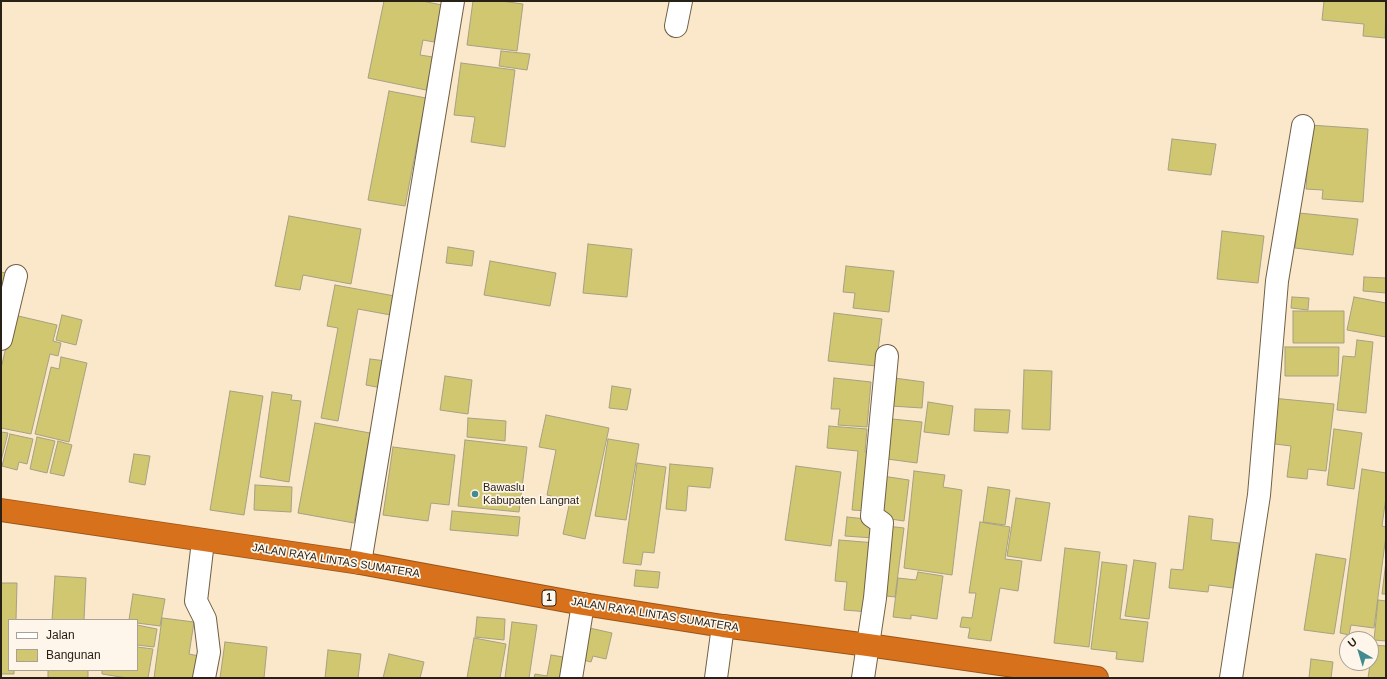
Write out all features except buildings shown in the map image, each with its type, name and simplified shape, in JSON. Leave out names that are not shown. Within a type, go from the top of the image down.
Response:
[{"type":"highway","name":"JALAN RAYA LINTAS SUMATERA","points":[[1,510],[360,563],[583,604],[723,626],[868,644],[1096,678]]},
{"type":"street","points":[[360,563],[453,1]]},
{"type":"street","points":[[676,26],[682,1]]},
{"type":"street","points":[[1231,678],[1258,495],[1277,281],[1303,126]]},
{"type":"street","points":[[1,339],[16,276]]},
{"type":"street","points":[[863,678],[875,598],[882,522],[872,516],[888,356]]},
{"type":"street","points":[[204,541],[196,601],[205,619],[209,652],[204,678]]},
{"type":"street","points":[[571,678],[583,604]]},
{"type":"street","points":[[716,678],[723,626]]},
{"type":"place","name":"Bawaslu Kabupaten Langnat","points":[[475,494]]}]
